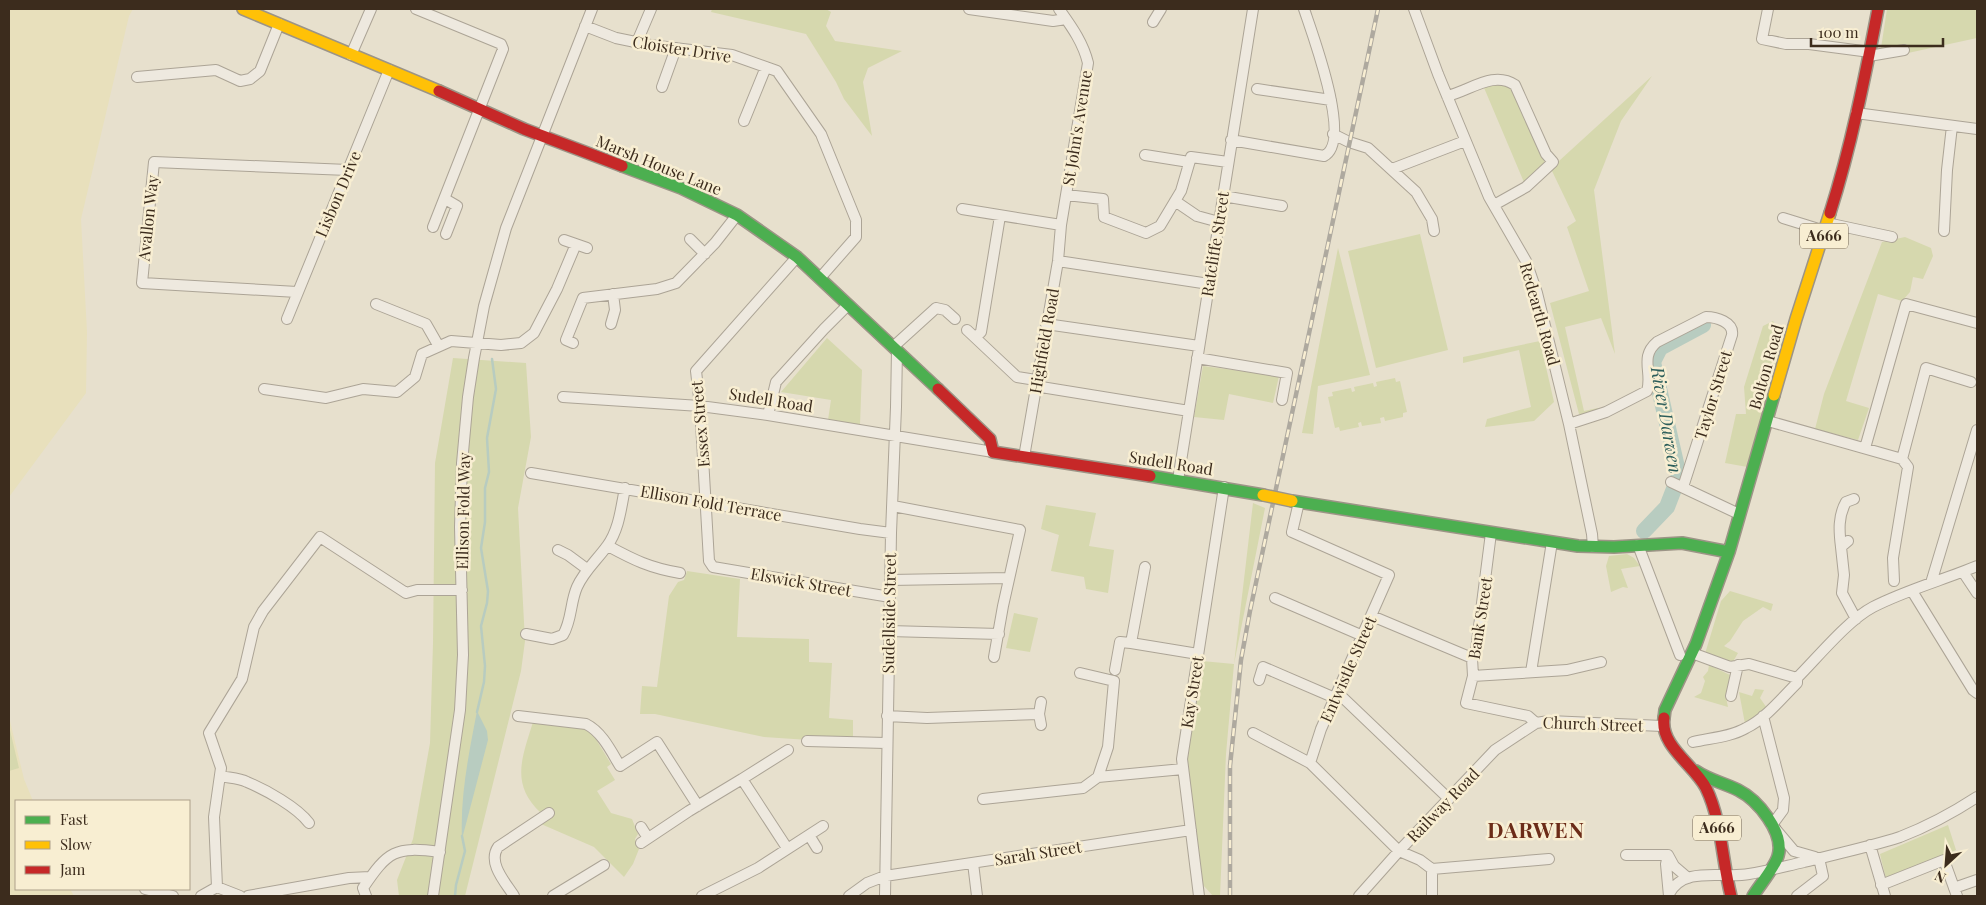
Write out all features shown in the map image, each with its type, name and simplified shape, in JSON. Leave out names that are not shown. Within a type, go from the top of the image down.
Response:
[{"type":"main road","name":"Marsh House Lane","points":[[243,9],[541,135],[681,188],[737,215],[796,257],[820,278],[990,439],[993,452]]},
{"type":"main road","name":"Bolton Road","points":[[1662,726],[1665,710],[1692,653],[1729,552],[1796,319],[1839,185],[1870,54],[1878,9]]},
{"type":"main road","name":"Sudell Road","points":[[993,452],[1178,480],[1552,542],[1593,547],[1675,543],[1729,552]]},
{"type":"main road","name":"A666","points":[[1662,726],[1668,739],[1706,788],[1731,896]]},
{"type":"main road","name":"A666","points":[[1689,765],[1711,782],[1743,793],[1767,815],[1772,825],[1779,848],[1778,856],[1753,896]]},
{"type":"main road","name":"A666","points":[[1713,812],[1715,798],[1718,794],[1731,788]]},
{"type":"street","points":[[351,55],[371,9]]},
{"type":"street","points":[[416,9],[501,44],[503,49],[433,227]]},
{"type":"street","name":"Ellison Fold Way","points":[[433,896],[460,710],[463,655],[460,527],[462,463],[468,397],[477,343],[484,306],[506,228],[592,9]]},
{"type":"street","points":[[637,42],[651,9]]},
{"type":"street","points":[[969,9],[1053,21],[1066,19]]},
{"type":"street","name":"St John's Avenue","points":[[1059,9],[1081,43],[1088,63],[1061,225]]},
{"type":"street","points":[[1153,22],[1161,9]]},
{"type":"street","name":"Ratcliffe Street","points":[[1178,480],[1253,9]]},
{"type":"street","points":[[1231,140],[1324,156],[1331,149],[1334,125],[1331,100],[1324,71],[1304,9]]},
{"type":"street","name":"Redearth Road","points":[[1414,9],[1465,141],[1494,205],[1522,254],[1537,293],[1569,424],[1592,534],[1593,547]]},
{"type":"street","points":[[1768,9],[1762,39],[1786,44],[1809,44],[1870,54],[1904,50]]},
{"type":"street","points":[[137,77],[216,70],[240,81],[250,79],[260,71],[279,24]]},
{"type":"street","name":"Cloister Drive","points":[[585,26],[616,38],[732,55],[777,71],[821,134],[856,220],[856,237],[820,278]]},
{"type":"street","points":[[662,87],[676,48]]},
{"type":"street","points":[[744,120],[766,67]]},
{"type":"street","name":"Lisbon Drive","points":[[287,318],[390,70]]},
{"type":"street","points":[[1447,96],[1495,78],[1508,80],[1515,85],[1546,154],[1553,162],[1526,186],[1494,205]]},
{"type":"street","points":[[1257,88],[1331,100]]},
{"type":"street","points":[[1856,113],[1977,129]]},
{"type":"street","points":[[1944,231],[1947,170],[1952,126]]},
{"type":"street","points":[[1333,134],[1368,148],[1392,169],[1422,200],[1432,219],[1434,231]]},
{"type":"street","points":[[1392,169],[1465,141]]},
{"type":"street","points":[[1145,155],[1189,162]]},
{"type":"street","points":[[1066,194],[1103,200],[1104,217],[1146,233],[1160,226],[1181,191],[1191,157],[1228,162]]},
{"type":"street","name":"Avallon Way","points":[[298,292],[142,283],[154,162],[348,170]]},
{"type":"street","points":[[1222,196],[1282,206]]},
{"type":"street","points":[[445,200],[457,206],[446,234]]},
{"type":"street","points":[[1175,201],[1197,216],[1219,222]]},
{"type":"street","points":[[962,210],[1061,225]]},
{"type":"street","points":[[574,343],[566,340],[583,298],[667,287],[676,283],[705,254],[737,215]]},
{"type":"street","points":[[976,337],[981,332],[1000,216]]},
{"type":"street","points":[[1783,218],[1892,237]]},
{"type":"street","name":"Highfield Road","points":[[1024,456],[1058,261],[1061,225]]},
{"type":"street","points":[[690,239],[705,254]]},
{"type":"street","points":[[564,240],[587,248]]},
{"type":"street","points":[[264,389],[326,398],[363,389],[397,392],[415,377],[422,354],[438,345],[451,341],[501,345],[521,343],[534,334],[557,289],[576,244]]},
{"type":"street","name":"Essex Street","points":[[713,567],[709,560],[700,406],[696,371],[796,257]]},
{"type":"street","points":[[1058,261],[1209,284]]},
{"type":"street","points":[[611,324],[615,310],[613,294]]},
{"type":"street","points":[[376,304],[426,324],[438,345]]},
{"type":"street","points":[[1865,448],[1906,304],[1977,324]]},
{"type":"street","points":[[768,415],[776,382],[848,305]]},
{"type":"street","points":[[895,349],[936,308],[945,310],[955,319]]},
{"type":"street","name":"Taylor Street","points":[[1569,424],[1606,412],[1643,393],[1648,388],[1647,359],[1652,346],[1657,342],[1706,317],[1725,322],[1732,330],[1682,487]]},
{"type":"street","points":[[1046,324],[1199,346]]},
{"type":"street","points":[[967,330],[1017,377],[1036,383],[1189,411]]},
{"type":"street","name":"Sudellside Street","points":[[885,896],[886,743],[893,506],[895,349]]},
{"type":"street","points":[[1197,358],[1287,373],[1282,400]]},
{"type":"street","points":[[1894,581],[1893,558],[1905,463],[1926,368],[1971,382]]},
{"type":"street","name":"Sudell Road","points":[[563,397],[700,406],[768,415],[993,452]]},
{"type":"street","points":[[1768,421],[1865,448],[1905,463]]},
{"type":"street","points":[[1931,583],[1977,430]]},
{"type":"street","name":"Ellison Fold Terrace","points":[[531,473],[891,533]]},
{"type":"street","points":[[1671,482],[1739,514]]},
{"type":"street","points":[[526,634],[552,639],[563,635],[568,626],[577,588],[587,569],[608,546],[618,525],[625,488]]},
{"type":"street","name":"Kay Street","points":[[1199,896],[1182,759],[1224,488]]},
{"type":"street","points":[[1854,499],[1846,502],[1842,510],[1840,532],[1845,544],[1842,593],[1856,619]]},
{"type":"street","name":"Entwistle Street","points":[[1296,501],[1292,532],[1389,575],[1322,729],[1310,763]]},
{"type":"street","points":[[893,506],[1020,530],[994,657]]},
{"type":"street","name":"Bank Street","points":[[1466,703],[1472,676],[1472,658],[1476,650],[1491,533]]},
{"type":"street","points":[[217,888],[214,817],[221,768],[209,733],[242,679],[254,627],[263,612],[320,537],[406,593],[417,590],[462,590]]},
{"type":"street","points":[[1531,672],[1552,542]]},
{"type":"street","points":[[1638,545],[1680,655]]},
{"type":"street","points":[[608,546],[636,562],[680,573]]},
{"type":"street","points":[[558,550],[587,569]]},
{"type":"street","points":[[1692,742],[1732,734],[1746,729],[1764,716],[1796,683],[1797,678],[1856,619],[1872,607],[1977,566]]},
{"type":"street","name":"Elswick Street","points":[[713,567],[890,597]]},
{"type":"street","points":[[1131,643],[1145,567]]},
{"type":"street","points":[[1963,572],[1977,593]]},
{"type":"street","points":[[890,580],[1009,578]]},
{"type":"street","points":[[1912,590],[1976,690]]},
{"type":"street","points":[[1276,598],[1363,636]]},
{"type":"street","points":[[1372,616],[1472,658]]},
{"type":"street","points":[[890,631],[999,634]]},
{"type":"street","points":[[1115,670],[1120,642],[1198,654]]},
{"type":"street","points":[[1692,653],[1730,667],[1749,664],[1797,678]]},
{"type":"street","points":[[1472,676],[1567,670],[1601,662]]},
{"type":"street","points":[[1731,696],[1738,666]]},
{"type":"street","points":[[1258,680],[1264,667],[1336,696],[1449,800]]},
{"type":"street","points":[[1080,673],[1114,681],[1108,747],[1098,777]]},
{"type":"street","points":[[1041,702],[1039,714],[1041,725]]},
{"type":"street","name":"Church Street","points":[[1466,703],[1528,716],[1536,723],[1549,721],[1662,726]]},
{"type":"street","points":[[887,716],[927,718],[1039,714]]},
{"type":"street","points":[[525,728],[522,716],[586,724],[591,726],[602,737],[620,766],[658,742],[698,806]]},
{"type":"street","points":[[1764,716],[1784,798],[1783,810],[1772,825],[1794,851],[1819,858]]},
{"type":"street","name":"Railway Road","points":[[1359,896],[1399,851],[1496,750],[1536,723]]},
{"type":"street","points":[[1253,733],[1310,763],[1399,851],[1420,860],[1432,868],[1549,859]]},
{"type":"street","points":[[807,741],[886,743]]},
{"type":"street","points":[[641,827],[645,841],[788,750]]},
{"type":"street","points":[[983,799],[1083,788],[1098,777],[1183,769]]},
{"type":"street","points":[[220,776],[246,781],[302,814],[309,823]]},
{"type":"street","points":[[742,779],[787,848]]},
{"type":"street","points":[[1669,895],[1672,887],[1680,881],[1699,875],[1746,875],[1901,836],[1958,809],[1977,797]]},
{"type":"street","points":[[514,896],[495,865],[496,851],[549,813]]},
{"type":"street","points":[[702,896],[758,868],[823,826]]},
{"type":"street","name":"Sarah Street","points":[[848,896],[867,883],[885,876],[1191,830]]},
{"type":"street","points":[[809,835],[817,848]]},
{"type":"street","points":[[1870,844],[1885,896]]},
{"type":"street","points":[[364,892],[370,877],[379,864],[395,851],[418,849],[440,852]]},
{"type":"street","points":[[1626,855],[1668,855]]},
{"type":"street","points":[[1668,855],[1674,866],[1688,878]]},
{"type":"street","points":[[1668,855],[1666,883],[1669,895]]},
{"type":"street","points":[[1797,896],[1823,876],[1819,858]]},
{"type":"street","points":[[1881,885],[1944,860],[1956,892],[1977,880]]},
{"type":"street","points":[[973,863],[977,896]]},
{"type":"street","points":[[553,896],[604,865]]},
{"type":"street","points":[[1432,868],[1432,896]]},
{"type":"street","points":[[248,896],[349,878],[370,877]]},
{"type":"street","points":[[201,896],[217,888],[240,896]]},
{"type":"street","points":[[149,890],[173,896]]},
{"type":"shaded area","points":[[9,9],[133,9],[129,16],[81,219],[87,332],[86,393],[9,497]]},
{"type":"shaded area","points":[[477,711],[487,731],[488,740],[462,839],[462,806],[468,758]]},
{"type":"shaded area","points":[[9,717],[24,779],[33,800],[15,800],[15,890],[71,890],[74,896],[9,896]]},
{"type":"green space","points":[[712,9],[826,9],[831,12],[826,26],[835,41],[902,51],[868,68],[863,82],[872,136],[844,99],[836,82],[806,34],[711,12]]},
{"type":"green space","points":[[1887,9],[1977,9],[1977,38],[1908,53],[1907,44],[1881,48]]},
{"type":"green space","points":[[1652,76],[1621,121],[1594,190],[1615,354],[1601,318],[1565,327],[1584,411],[1598,408],[1596,413],[1585,417],[1579,414],[1550,303],[1589,291],[1567,227],[1576,221],[1552,171],[1548,171]]},
{"type":"green space","points":[[1482,83],[1515,85],[1548,171],[1526,187]]},
{"type":"green space","points":[[1420,234],[1448,350],[1376,368],[1348,251]]},
{"type":"green space","points":[[1905,237],[1931,248],[1933,256],[1923,279],[1913,277],[1910,292],[1902,301],[1878,294],[1846,401],[1869,408],[1858,440],[1815,429],[1824,394],[1882,242]]},
{"type":"green space","points":[[1338,248],[1370,375],[1318,386],[1313,434],[1302,433]]},
{"type":"green space","points":[[1773,321],[1789,346],[1753,468],[1725,463],[1736,414],[1746,414],[1744,387],[1763,326]]},
{"type":"green space","points":[[827,338],[862,370],[860,425],[828,420],[831,400],[781,392]]},
{"type":"green space","points":[[1540,341],[1554,402],[1534,421],[1485,427],[1487,419],[1531,407],[1519,350],[1463,363],[1463,357]]},
{"type":"green space","points":[[453,358],[526,363],[531,437],[518,508],[525,641],[521,671],[465,896],[399,896],[397,880],[413,839],[430,743],[435,463]]},
{"type":"green space","points":[[1203,366],[1279,376],[1273,403],[1229,394],[1224,420],[1194,417]]},
{"type":"green space","points":[[1395,378],[1396,382],[1400,381],[1407,412],[1403,413],[1403,417],[1385,421],[1384,417],[1380,418],[1381,423],[1362,426],[1361,422],[1358,423],[1359,427],[1340,431],[1339,427],[1335,428],[1328,397],[1333,396],[1332,392],[1351,388],[1352,392],[1355,391],[1354,387],[1373,383],[1374,387],[1377,386],[1376,382]]},
{"type":"green space","points":[[1253,503],[1265,508],[1234,664]]},
{"type":"green space","points":[[1046,505],[1096,513],[1089,546],[1114,550],[1108,593],[1086,589],[1084,577],[1051,571],[1059,535],[1041,529]]},
{"type":"green space","points":[[1627,554],[1634,558],[1640,566],[1621,569],[1628,588],[1623,587],[1611,592],[1606,566],[1609,556]]},
{"type":"green space","points":[[687,571],[740,579],[737,637],[809,639],[809,662],[832,663],[829,718],[853,720],[853,743],[764,737],[655,714],[640,714],[642,686],[657,687],[669,596],[678,582],[684,580]]},
{"type":"green space","points":[[1730,591],[1773,604],[1771,611],[1763,607],[1743,621],[1730,641],[1724,646],[1738,653],[1730,667],[1704,657],[1721,601]]},
{"type":"green space","points":[[1014,613],[1038,618],[1030,652],[1006,648]]},
{"type":"green space","points":[[1202,661],[1234,664],[1226,754],[1220,896],[1213,896],[1203,885],[1182,759]]},
{"type":"green space","points":[[1709,665],[1730,675],[1726,697],[1728,707],[1694,697],[1701,693],[1705,681],[1703,677],[1708,671]]},
{"type":"green space","points":[[1755,689],[1764,690],[1760,698],[1769,711],[1746,729],[1739,692],[1752,696]]},
{"type":"green space","points":[[533,722],[586,728],[594,736],[611,764],[607,767],[615,780],[597,791],[611,813],[632,819],[638,834],[635,839],[639,849],[633,864],[624,877],[594,847],[541,824],[541,813],[525,792],[521,770],[525,747]]},
{"type":"green space","points":[[9,726],[19,768],[9,771]]},
{"type":"green space","points":[[1948,825],[1956,850],[1886,879],[1880,854]]},
{"type":"waterway","name":"River Darwen","points":[[1644,531],[1667,507],[1679,476],[1653,362],[1660,348],[1703,325]]},
{"type":"waterway","points":[[477,712],[484,682],[485,666],[481,626],[488,591],[481,548],[485,522],[485,488],[489,472],[487,438],[496,389],[492,359]]},
{"type":"waterway","points":[[455,896],[465,851],[462,836]]},
{"type":"railway","points":[[1230,896],[1230,766],[1241,660],[1378,9]]},
{"type":"traffic: fast","points":[[622,166],[681,188],[737,215],[797,257],[938,389]]},
{"type":"traffic: fast","points":[[1664,718],[1665,710],[1696,644],[1729,552],[1774,395]]},
{"type":"traffic: fast","points":[[1150,476],[1263,495]]},
{"type":"traffic: fast","points":[[1292,501],[1578,546],[1614,547],[1682,543],[1729,552]]},
{"type":"traffic: fast","points":[[1696,771],[1746,795],[1761,809],[1774,828],[1778,837],[1778,856],[1753,896]]},
{"type":"traffic: slow","points":[[243,9],[439,91]]},
{"type":"traffic: slow","points":[[1774,395],[1830,213]]},
{"type":"traffic: slow","points":[[1263,495],[1292,501]]},
{"type":"traffic: jam","points":[[1830,213],[1851,137],[1878,9]]},
{"type":"traffic: jam","points":[[439,91],[524,129],[622,166]]},
{"type":"traffic: jam","points":[[938,389],[990,439],[993,452],[1150,476]]},
{"type":"traffic: jam","points":[[1664,718],[1667,738],[1701,780],[1711,801],[1719,827],[1731,896]]},
{"type":"district","name":"DARWEN","points":[[1536,831]]}]
